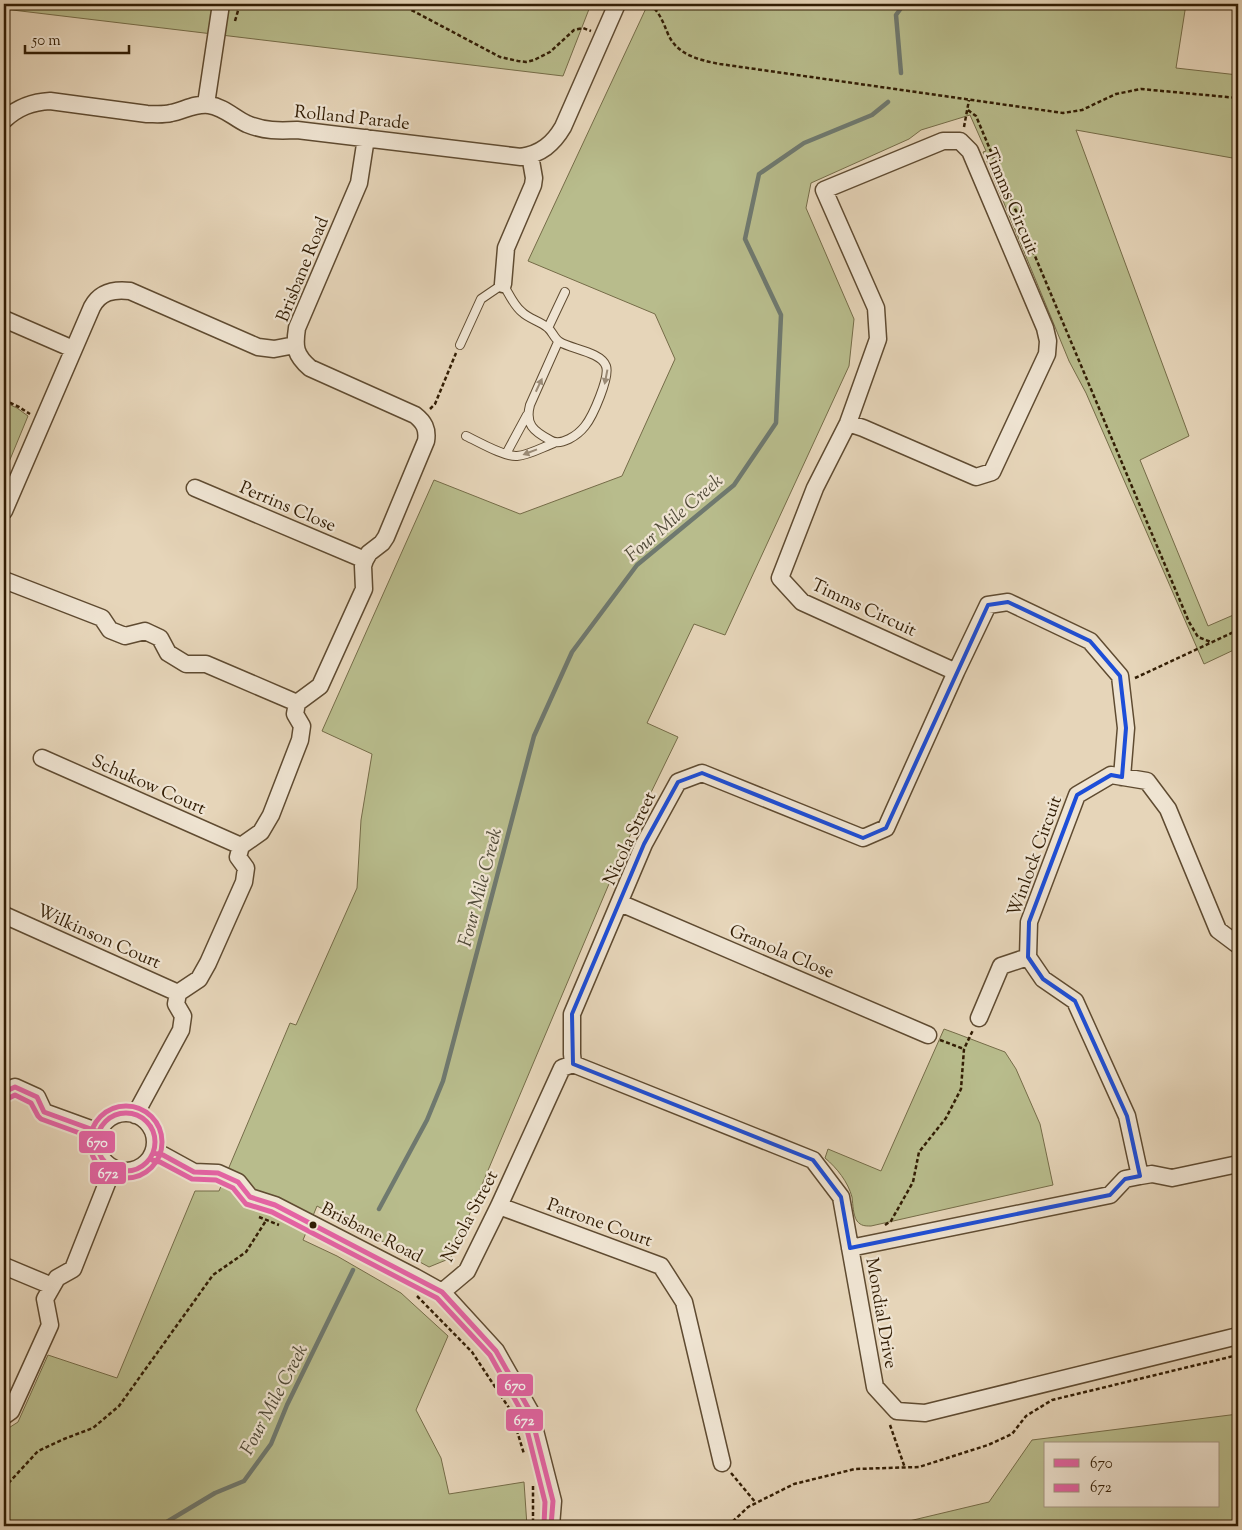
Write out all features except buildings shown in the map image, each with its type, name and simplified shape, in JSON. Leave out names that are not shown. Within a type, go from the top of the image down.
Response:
[{"type":"street","points":[[4,120],[14,111],[36,102],[50,101],[147,114],[170,113],[194,105],[206,104],[221,4]]},
{"type":"street","points":[[503,284],[506,248],[533,185],[534,178],[530,156],[542,151],[557,137],[563,127],[617,4]]},
{"type":"street","name":"Rolland Parade","points":[[206,104],[224,110],[246,123],[270,131],[297,130],[521,157],[530,156]]},
{"type":"street","name":"Brisbane Road","points":[[365,560],[369,553],[382,543],[386,537],[425,446],[427,436],[425,425],[422,420],[409,412],[310,368],[302,360],[295,345],[297,328],[359,183],[366,138]]},
{"type":"street","name":"Timms Circuit","points":[[848,423],[976,478],[992,472],[1047,354],[1048,341],[1044,328],[970,151],[960,141],[943,141],[824,190],[876,308],[878,339],[848,423],[815,488],[780,578],[802,602],[956,672]]},
{"type":"street","points":[[4,511],[73,349],[95,301],[101,296],[110,291],[130,291],[258,347],[274,349],[295,345]]},
{"type":"street","points":[[4,320],[73,349]]},
{"type":"street","name":"Perrins Close","points":[[195,488],[365,560]]},
{"type":"street","points":[[135,1115],[181,1030],[183,1016],[176,1004],[178,993],[198,979],[208,962],[244,882],[246,868],[238,857],[241,846],[261,832],[271,815],[300,740],[302,726],[295,714],[297,703],[320,686],[328,672],[364,589],[363,566],[365,560]]},
{"type":"street","points":[[4,580],[102,618],[110,630],[125,636],[145,632],[160,638],[168,653],[186,664],[206,664],[297,703]]},
{"type":"street","name":"Nicola Street","points":[[442,1292],[467,1271],[562,1068],[573,1064],[572,1014],[644,844],[678,782],[702,773],[863,838],[886,828],[988,605],[1008,602],[1090,641],[1120,676],[1121,684]]},
{"type":"street","points":[[1121,684],[1126,728],[1122,777]]},
{"type":"street","name":"Schukow Court","points":[[42,758],[241,846]]},
{"type":"street","name":"Winlock Circuit","points":[[1028,957],[1029,922],[1077,795],[1111,775],[1147,781],[1168,809],[1218,930],[1238,945]]},
{"type":"street","name":"Granola Close","points":[[620,903],[928,1035]]},
{"type":"street","name":"Wilkinson Court","points":[[4,915],[178,993]]},
{"type":"street","points":[[979,1018],[1001,966],[1028,957],[1043,979],[1075,1001],[1127,1116],[1140,1176]]},
{"type":"street","name":"Mondial Drive","points":[[573,1064],[813,1160],[842,1198],[875,1387],[897,1411]]},
{"type":"street","points":[[4,1092],[15,1087],[38,1097],[44,1112],[99,1132]]},
{"type":"street","points":[[118,1115],[135,1115],[143,1119],[150,1126],[154,1134],[154,1161],[148,1161],[132,1171],[112,1172],[101,1157],[98,1149],[97,1140],[99,1132],[110,1118],[118,1115]]},
{"type":"street","name":"Brisbane Road","points":[[154,1161],[163,1155],[194,1172],[218,1173],[225,1176],[238,1182],[250,1197],[274,1205],[413,1283],[442,1292],[496,1351],[530,1411],[553,1500],[551,1526]]},
{"type":"street","points":[[850,1248],[1110,1195],[1125,1179],[1152,1174],[1172,1178],[1238,1164]]},
{"type":"street","points":[[4,1416],[11,1411],[50,1324],[45,1299],[57,1278],[72,1269],[112,1172]]},
{"type":"street","name":"Patrone Court","points":[[499,1206],[661,1266],[684,1302],[722,1463]]},
{"type":"street","points":[[4,1266],[52,1286]]},
{"type":"street","points":[[897,1411],[925,1413],[1238,1336]]},
{"type":"lane","points":[[460,345],[481,299],[503,284],[520,311],[548,328],[558,342],[586,351],[604,362],[607,368],[602,392],[586,425],[577,435],[514,457],[466,436]]},
{"type":"lane","points":[[548,328],[565,292]]},
{"type":"lane","points":[[506,454],[527,416],[558,342]]},
{"type":"lane","points":[[527,416],[538,434],[554,443]]},
{"type":"path","points":[[130,4],[144,6],[158,4]]},
{"type":"path","points":[[400,4],[500,57],[518,61],[526,62],[542,56],[557,46],[569,33],[579,28],[603,37]]},
{"type":"path","points":[[650,4],[659,13],[676,47],[707,62],[1063,113],[1082,110],[1116,94],[1141,89],[1238,98]]},
{"type":"path","points":[[960,141],[969,100]]},
{"type":"path","points":[[968,110],[976,116],[1189,622],[1198,637],[1211,642]]},
{"type":"path","points":[[425,413],[435,404],[460,345]]},
{"type":"path","points":[[4,400],[19,407],[28,414],[43,420]]},
{"type":"path","points":[[1121,684],[1238,630]]},
{"type":"path","points":[[883,1226],[891,1221],[912,1182],[919,1152],[946,1118],[961,1089],[964,1049],[979,1018]]},
{"type":"path","points":[[928,1035],[964,1049]]},
{"type":"path","points":[[112,1172],[124,1180],[154,1161]]},
{"type":"path","points":[[4,1488],[38,1451],[93,1428],[119,1406],[213,1275],[246,1252],[274,1205]]},
{"type":"path","points":[[258,1216],[284,1228]]},
{"type":"path","points":[[413,1283],[472,1352],[511,1411],[525,1456]]},
{"type":"path","points":[[728,1526],[748,1507],[794,1484],[855,1469],[919,1467],[1012,1434],[1026,1416],[1052,1400],[1238,1355]]},
{"type":"path","points":[[897,1411],[889,1422],[905,1468]]},
{"type":"path","points":[[722,1463],[756,1503]]},
{"type":"path","points":[[532,1482],[533,1526]]},
{"type":"highlighted area","points":[[1008,602],[1090,641],[1120,676],[1126,728],[1122,777],[1111,775],[1077,795],[1029,922],[1028,957],[1043,979],[1075,1001],[1127,1116],[1140,1176],[1125,1179],[1110,1195],[850,1248],[841,1197],[813,1160],[573,1064],[572,1014],[644,844],[678,782],[702,773],[863,838],[886,828],[988,605]]},
{"type":"green space","points":[[4,4],[591,4],[563,76],[4,9]]},
{"type":"green space","points":[[648,4],[1186,4],[1176,68],[1238,75],[1238,159],[1076,130],[1189,436],[1140,460],[1208,626],[1238,613],[1238,648],[1204,664],[1086,393],[1069,361],[983,152],[986,151],[970,115],[921,130],[909,139],[811,183],[806,208],[854,319],[849,366],[725,635],[694,624],[647,723],[678,737],[625,846],[451,1258],[429,1267],[317,1206],[303,1240],[337,1256],[401,1293],[448,1336],[416,1410],[441,1458],[449,1494],[524,1482],[527,1526],[4,1526],[4,1431],[18,1422],[48,1355],[117,1378],[195,1191],[219,1191],[290,1023],[296,1025],[357,888],[361,820],[372,754],[322,731],[434,480],[520,514],[622,476],[675,359],[655,314],[528,261]]},
{"type":"green space","points":[[4,402],[28,416],[4,474]]},
{"type":"green space","points":[[944,1029],[1005,1052],[1016,1069],[1040,1124],[1053,1185],[871,1226],[862,1225],[855,1216],[848,1186],[838,1171],[825,1158],[828,1149],[881,1171]]},
{"type":"green space","points":[[1238,1414],[1238,1526],[888,1526],[989,1502],[1032,1440]]},
{"type":"waterway","name":"Four Mile Creek","points":[[901,73],[896,15],[904,4]]},
{"type":"waterway","name":"Four Mile Creek","points":[[379,1209],[427,1120],[443,1081],[534,736],[572,652],[637,565],[734,485],[776,423],[781,315],[745,239],[759,174],[804,143],[872,115],[888,102]]},
{"type":"waterway","name":"Four Mile Creek","points":[[160,1526],[215,1493],[244,1481],[271,1444],[287,1405],[353,1270]]},
{"type":"transit line","name":"670","points":[[4,1092],[15,1087],[37,1097],[44,1112],[99,1132]]},
{"type":"transit line","name":"672","points":[[7,1099],[15,1095],[31,1103],[41,1119],[96,1139]]},
{"type":"transit line","name":"672","points":[[126,1106],[140,1109],[152,1116],[159,1128],[162,1142],[159,1156],[152,1168],[140,1175],[126,1178],[112,1175],[100,1168],[93,1156],[90,1142],[93,1128],[100,1116],[112,1109],[126,1106]]},
{"type":"transit line","name":"670","points":[[126,1113],[142,1118],[150,1126],[155,1142],[150,1158],[142,1166],[126,1171],[110,1166],[102,1158],[97,1142],[102,1126],[110,1118],[126,1113]]},
{"type":"transit line","name":"670","points":[[153,1153],[163,1155],[194,1172],[218,1173],[238,1182],[250,1197],[275,1205],[442,1292],[496,1351],[530,1411],[553,1501],[551,1526]]},
{"type":"transit line","name":"672","points":[[152,1160],[160,1162],[192,1179],[216,1180],[233,1188],[246,1204],[272,1212],[437,1298],[490,1355],[523,1414],[545,1502],[544,1525]]}]
